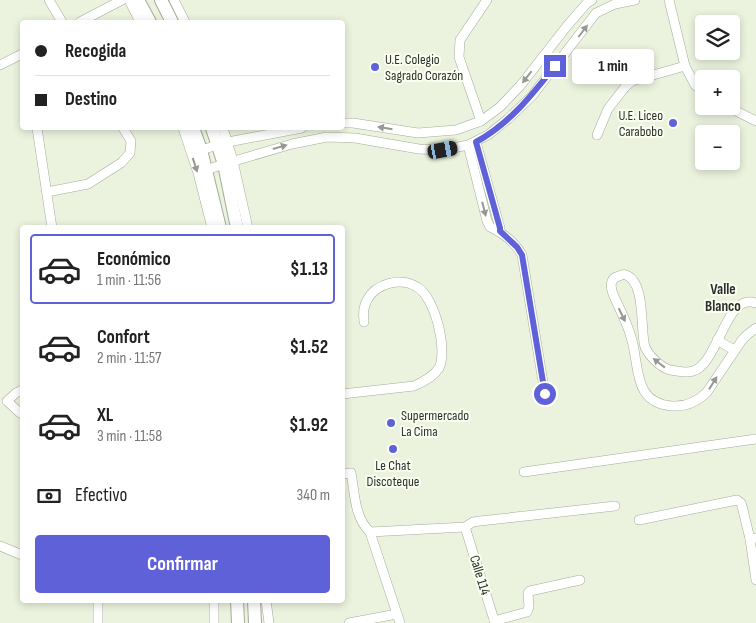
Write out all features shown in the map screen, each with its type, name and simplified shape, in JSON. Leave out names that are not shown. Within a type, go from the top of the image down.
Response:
[{"type":"street","points":[[48,0],[61,20]]},
{"type":"street","points":[[84,20],[122,0]]},
{"type":"street","points":[[129,0],[139,20]]},
{"type":"street","points":[[138,0],[149,20]]},
{"type":"street","points":[[161,0],[171,20]]},
{"type":"street","points":[[174,0],[184,20]]},
{"type":"street","points":[[481,121],[459,57],[459,47],[460,40],[487,0]]},
{"type":"street","points":[[345,123],[418,133],[456,130],[481,121],[500,107],[520,86],[567,26],[587,3],[592,0]]},
{"type":"street","points":[[206,170],[292,144],[327,137],[355,138],[419,149],[443,150],[472,144],[488,135],[508,119],[532,96],[596,13],[615,4],[635,0]]},
{"type":"street","points":[[670,0],[685,66],[695,83]]},
{"type":"street","points":[[0,65],[20,55]]},
{"type":"street","points":[[597,135],[608,109],[632,81],[685,66]]},
{"type":"street","points":[[740,113],[756,121]]},
{"type":"street","points":[[37,130],[52,225]]},
{"type":"street","points":[[47,192],[88,184],[120,163],[130,153],[131,141],[124,130]]},
{"type":"street","points":[[188,130],[201,150],[206,170],[212,225]]},
{"type":"street","points":[[188,130],[219,225]]},
{"type":"street","points":[[213,130],[223,144]]},
{"type":"street","points":[[223,130],[223,144],[247,225]]},
{"type":"street","points":[[201,150],[292,130]]},
{"type":"street","points":[[472,144],[487,221],[490,227],[500,231],[517,247],[522,255],[545,394]]},
{"type":"street","points":[[228,162],[237,225]]},
{"type":"street","points":[[756,303],[748,302],[740,305],[734,311],[711,354],[703,364],[694,371],[683,372],[670,370],[649,354],[642,332],[642,313],[636,285],[627,275],[614,277],[611,281],[611,289],[628,326],[642,387],[652,400],[661,404],[682,406],[701,398],[707,392],[734,350],[756,328]]},
{"type":"street","points":[[345,394],[414,386],[424,381],[438,369],[442,356],[436,316],[431,302],[418,287],[401,282],[376,288],[366,300],[362,312],[364,322]]},
{"type":"street","points":[[717,340],[734,350]]},
{"type":"street","points":[[20,391],[4,402],[20,413]]},
{"type":"street","points":[[524,472],[756,439]]},
{"type":"street","points":[[345,474],[351,473],[360,520],[370,532],[398,619],[349,623]]},
{"type":"street","points":[[639,520],[737,500],[741,503],[753,539],[756,580]]},
{"type":"street","points":[[370,532],[465,527],[473,522],[480,521],[615,506]]},
{"type":"street","name":"Calle 114","points":[[465,527],[494,622]]},
{"type":"street","points":[[0,546],[20,555]]},
{"type":"street","points":[[494,622],[527,612],[529,607],[528,593],[530,592],[580,580]]},
{"type":"street","points":[[98,603],[98,623]]},
{"type":"street","points":[[214,603],[214,623]]},
{"type":"street","points":[[237,603],[238,623]]},
{"type":"street","points":[[254,603],[255,623]]},
{"type":"street","points":[[266,603],[269,623]]},
{"type":"place","name":"U.E. Colegio Sagrado Corazón","points":[[375,67]]},
{"type":"place","name":"U.E. Liceo Carabobo","points":[[673,123]]},
{"type":"place","name":"Supermercado La Cima","points":[[391,423]]},
{"type":"place","name":"Le Chat Discoteque","points":[[393,449]]},
{"type":"district","name":"Valle Blanco","points":[[723,298]]},
{"type":"route","points":[[545,394],[522,255],[517,247],[500,231],[476,142],[508,119],[532,96],[555,66]]}]
